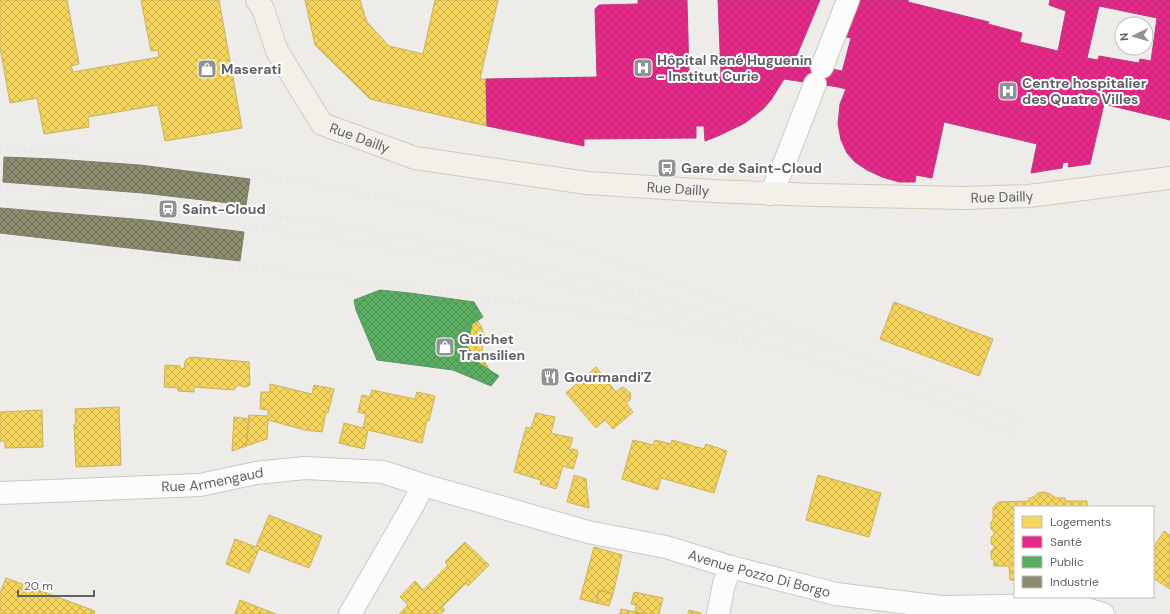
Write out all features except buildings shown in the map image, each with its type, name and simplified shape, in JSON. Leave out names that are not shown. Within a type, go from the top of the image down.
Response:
[{"type":"main road","name":"Rue Dailly","points":[[262,3],[277,52],[322,124],[415,158],[587,183],[770,194],[964,198],[1029,196],[1170,178]]},
{"type":"street","points":[[770,194],[781,172],[848,0]]},
{"type":"street","name":"Rue Armengaud","points":[[0,493],[200,485],[256,472],[305,468],[384,472],[423,485]]},
{"type":"street","points":[[350,614],[423,485]]},
{"type":"street","name":"Avenue Pozzo Di Borgo","points":[[423,485],[588,532],[666,547],[731,567],[836,594],[941,607],[1073,606],[1103,614]]},
{"type":"street","points":[[718,614],[724,584],[731,567]]},
{"type":"railway","points":[[0,150],[94,154],[220,168],[329,186],[406,202],[520,231],[678,284],[1024,421]]},
{"type":"railway","points":[[0,188],[168,201],[340,226],[441,244],[577,276],[713,314],[834,351]]},
{"type":"railway","points":[[0,202],[106,209],[247,226],[396,250],[510,272],[623,301],[734,335],[922,397],[1015,434]]},
{"type":"railway","points":[[0,239],[140,254],[571,310],[678,328],[750,345]]},
{"type":"place","name":"Hôpital René Huguenin - Institut Curie","points":[[643,68]]},
{"type":"place","name":"Maserati","points":[[207,69]]},
{"type":"place","name":"Centre hospitalier des Quatre Villes","points":[[1008,91]]},
{"type":"place","name":"Gare de Saint-Cloud","points":[[667,168]]},
{"type":"place","name":"Saint-Cloud","points":[[168,209]]},
{"type":"place","name":"Guichet Transilien","points":[[445,347]]},
{"type":"place","name":"Gourmandi'Z","points":[[550,377]]}]
